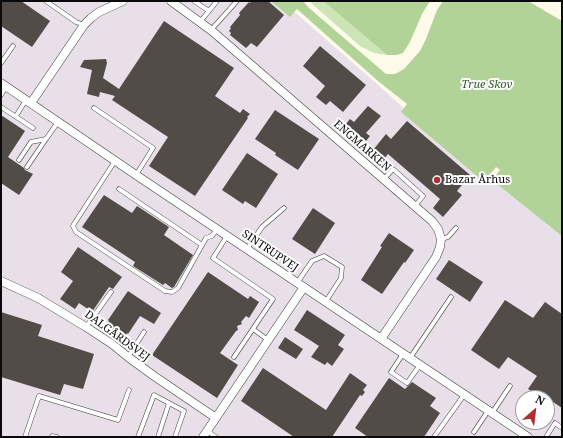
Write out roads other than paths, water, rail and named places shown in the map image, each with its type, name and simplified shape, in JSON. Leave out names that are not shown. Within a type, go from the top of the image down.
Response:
[{"type":"street","name":"ENGMARKEN","points":[[171,1],[211,30],[415,206],[432,221],[438,229],[441,239]]},
{"type":"street","points":[[29,102],[84,25],[99,12],[118,2]]},
{"type":"street","name":"SINTRUPVEJ","points":[[4,85],[528,437]]},
{"type":"street","points":[[381,339],[436,257],[441,239]]},
{"type":"street","name":"DALGÅRDSVEJ","points":[[1,281],[38,298],[86,327],[216,418]]},
{"type":"street","points":[[205,434],[268,340],[301,285]]},
{"type":"lane","points":[[46,1],[76,22],[84,25]]},
{"type":"lane","points":[[194,1],[209,11]]},
{"type":"lane","points":[[200,22],[217,1]]},
{"type":"lane","points":[[211,30],[237,1]]},
{"type":"lane","points":[[1,63],[12,46]]},
{"type":"lane","points":[[1,95],[4,85]]},
{"type":"lane","points":[[16,116],[29,102]]},
{"type":"lane","points":[[1,106],[33,128]]},
{"type":"lane","points":[[94,108],[154,148],[136,174]]},
{"type":"lane","points":[[27,167],[59,122]]},
{"type":"lane","points":[[19,160],[31,142],[46,139]]},
{"type":"lane","points":[[115,161],[74,224],[73,226],[76,232],[165,291],[172,292],[178,288],[206,238],[212,236],[217,229]]},
{"type":"lane","points":[[384,180],[393,170],[423,196],[415,206]]},
{"type":"lane","points":[[120,189],[202,244]]},
{"type":"lane","points":[[247,249],[262,227],[284,208]]},
{"type":"lane","points":[[441,239],[448,237],[456,228]]},
{"type":"lane","points":[[228,236],[213,258],[273,299],[234,357]]},
{"type":"lane","points":[[301,285],[312,261],[324,256],[342,267],[341,278],[326,301]]},
{"type":"lane","points":[[86,327],[111,292]]},
{"type":"lane","points":[[420,365],[407,383],[391,372],[407,356],[451,297]]},
{"type":"lane","points":[[253,329],[268,340]]},
{"type":"lane","points":[[128,357],[144,332]]},
{"type":"lane","points":[[474,432],[510,386]]},
{"type":"lane","points":[[25,437],[39,396],[118,420],[129,390]]},
{"type":"lane","points":[[138,437],[154,395],[184,411],[175,437]]},
{"type":"lane","points":[[434,437],[464,395]]},
{"type":"lane","points":[[158,437],[170,403]]},
{"type":"lane","points":[[546,437],[555,423],[562,428]]},
{"type":"lane","points":[[205,434],[216,437]]},
{"type":"lane","points":[[52,436],[57,437]]},
{"type":"place","name":"Bazar Århus","points":[[437,180]]},
{"type":"park label","name":"True Skov","points":[[487,85]]}]
